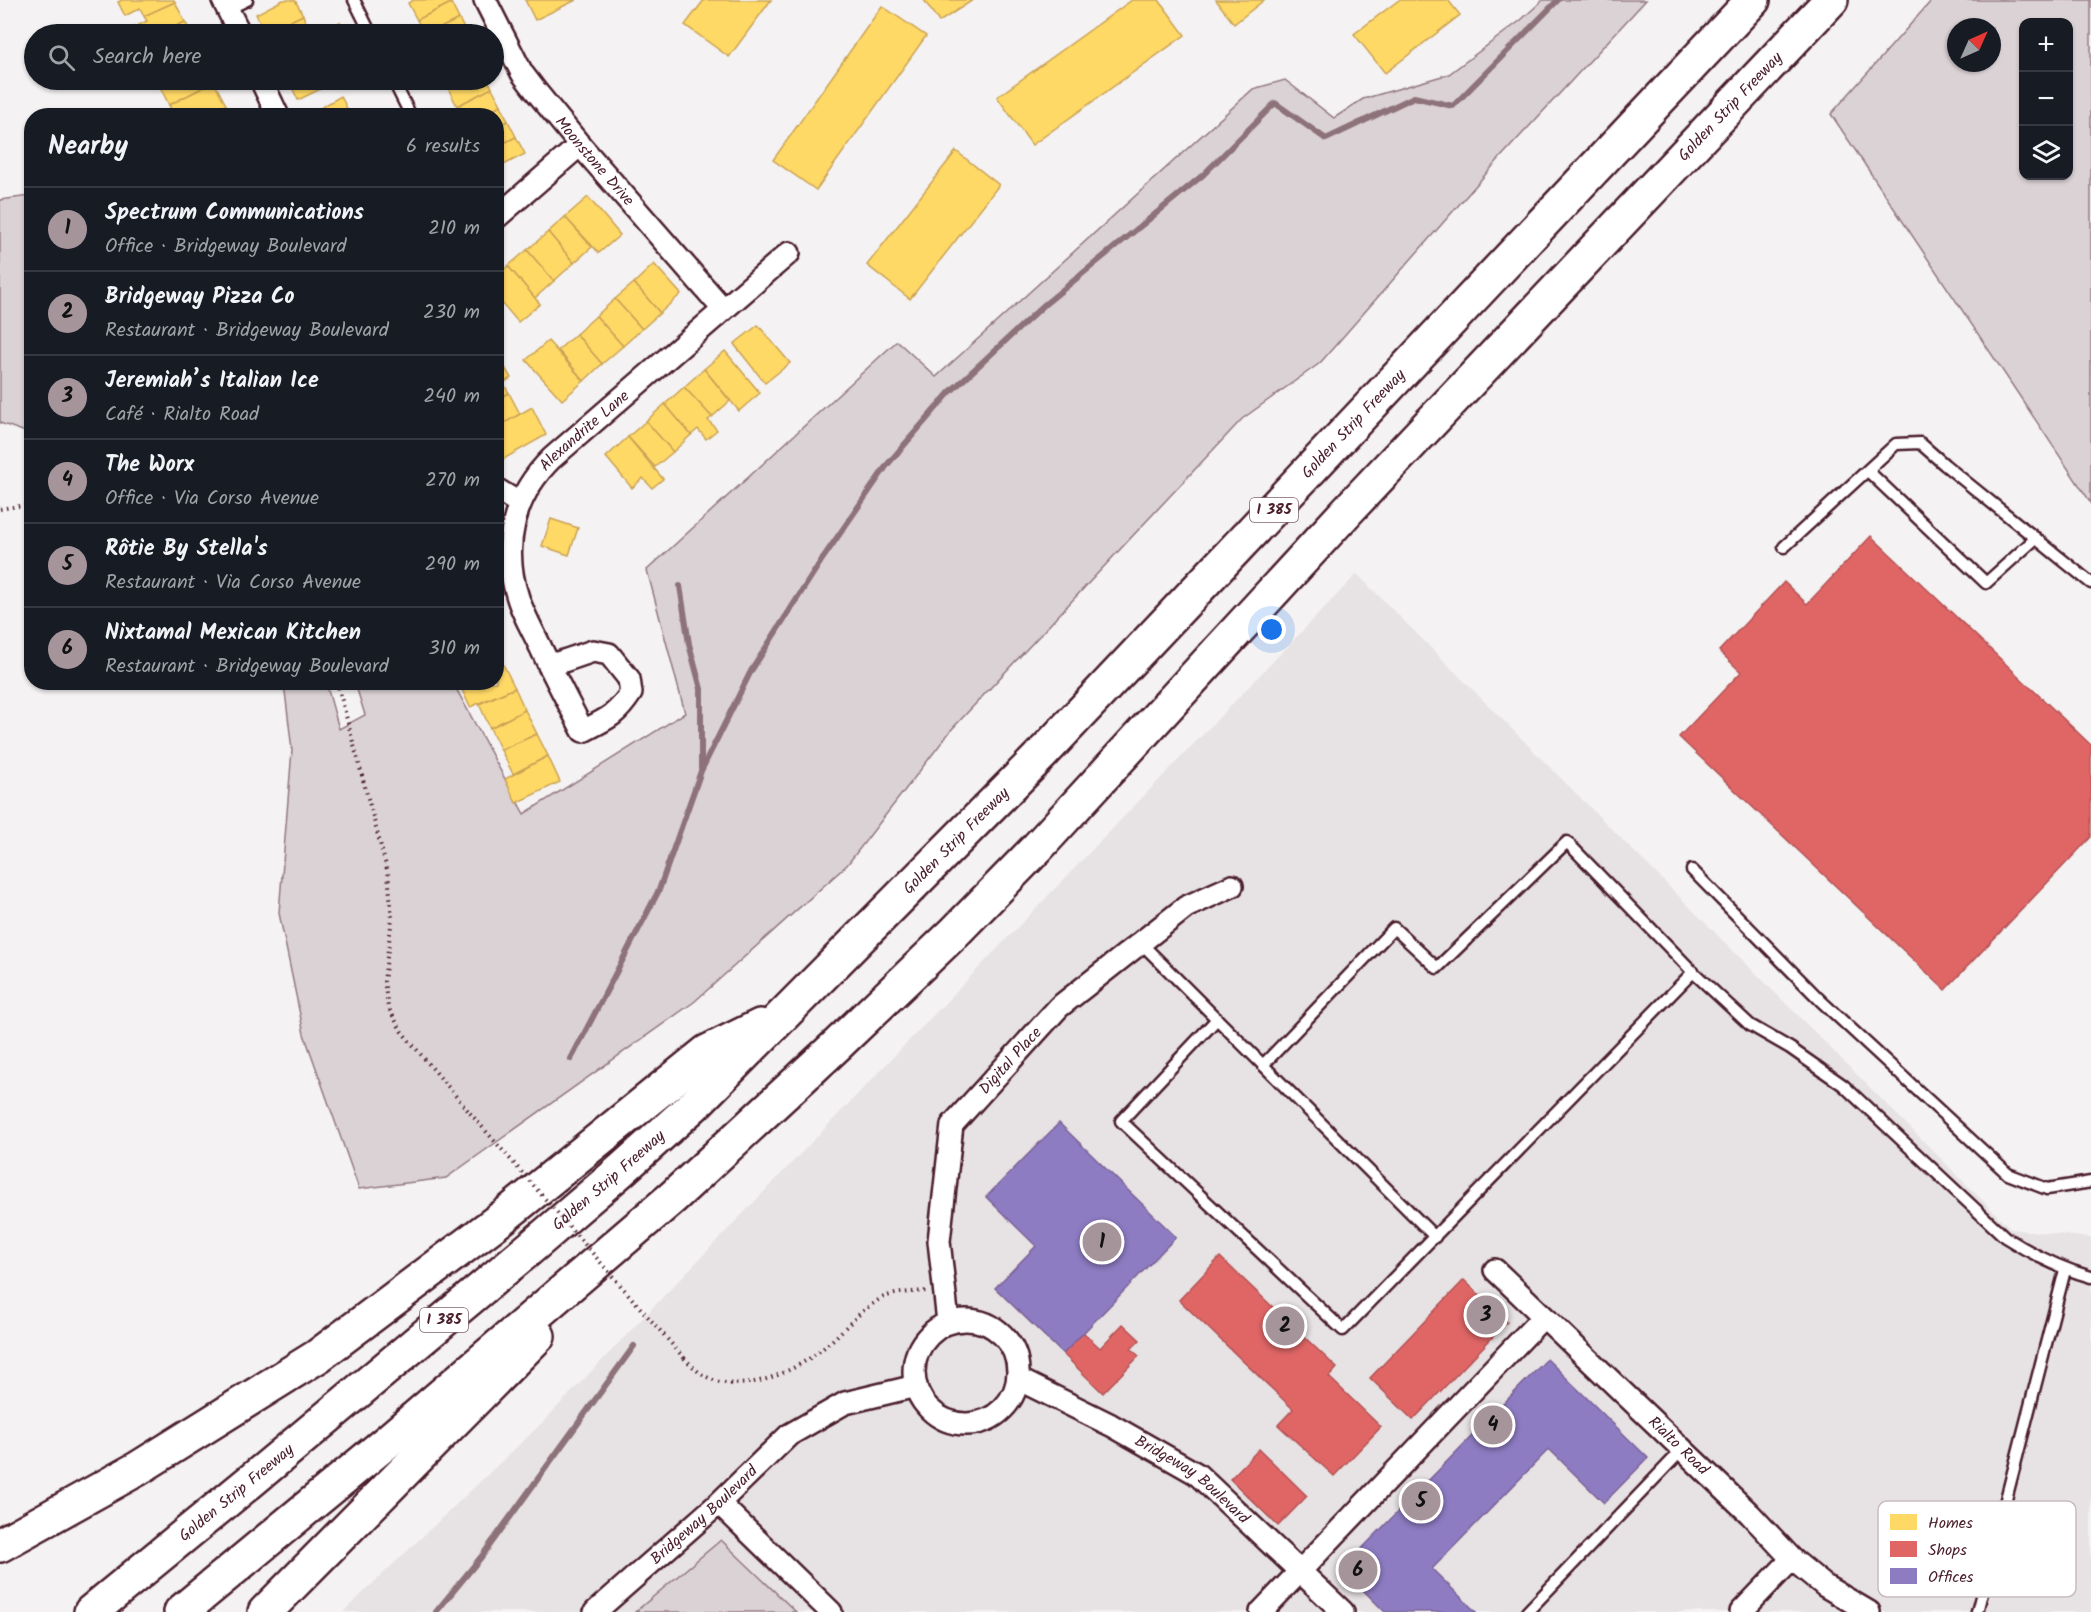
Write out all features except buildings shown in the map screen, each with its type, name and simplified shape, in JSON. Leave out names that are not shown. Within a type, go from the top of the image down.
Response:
[{"type":"highway","name":"Golden Strip Freeway","points":[[91,1612],[620,1172],[695,1104],[1043,753],[1754,0]]},
{"type":"highway","name":"Golden Strip Freeway","points":[[181,1612],[388,1441],[673,1197],[837,1046],[953,933],[1028,856],[1348,510],[1831,0]]},
{"type":"highway","points":[[0,1545],[137,1470],[318,1356],[503,1217],[706,1052],[786,1013]]},
{"type":"highway","points":[[266,1612],[673,1197]]},
{"type":"street","name":"Moonstone Drive","points":[[485,0],[497,24]]},
{"type":"street","points":[[225,5],[235,24]]},
{"type":"street","name":"Moonstone Drive","points":[[504,37],[522,73],[580,145],[723,309]]},
{"type":"street","points":[[266,90],[274,108]]},
{"type":"street","points":[[504,211],[580,145]]},
{"type":"street","name":"Alexandrite Lane","points":[[549,666],[518,598],[511,562],[512,535],[519,503],[540,471],[552,458],[789,253]]},
{"type":"street","points":[[504,494],[519,503]]},
{"type":"street","name":"Digital Place","points":[[948,1323],[939,1241],[952,1125],[1059,1007],[1186,907],[1232,885]]},
{"type":"street","name":"Rialto Road","points":[[1495,1270],[1750,1514],[1792,1559],[1825,1586],[1869,1612]]},
{"type":"street","points":[[1261,1612],[1544,1317]]},
{"type":"street","points":[[966,1319],[983,1322],[999,1331],[1011,1344],[1018,1361],[1018,1378],[1013,1396],[1003,1410],[988,1420],[971,1424],[953,1423],[936,1415],[924,1403],[916,1386],[914,1371],[916,1355],[923,1341],[934,1330],[948,1323],[966,1319]]},
{"type":"street","name":"Bridgeway Boulevard","points":[[1018,1378],[1111,1425],[1197,1474],[1343,1612]]},
{"type":"street","name":"Bridgeway Boulevard","points":[[595,1612],[720,1503],[789,1435],[845,1403],[916,1386]]},
{"type":"street","points":[[720,1503],[831,1612]]},
{"type":"street","points":[[1741,1612],[1792,1559]]},
{"type":"lane","points":[[225,5],[247,0]]},
{"type":"lane","points":[[354,0],[366,24]]},
{"type":"lane","points":[[398,90],[407,108]]},
{"type":"lane","points":[[1784,547],[1896,444],[1920,443],[2091,583]]},
{"type":"lane","points":[[1868,471],[1986,583],[2036,538]]},
{"type":"lane","points":[[1263,1065],[1394,928],[1437,968],[1567,842],[1694,972],[1750,1025],[1790,1048],[1843,1085],[2005,1237],[2035,1256],[2065,1270],[2091,1277]]},
{"type":"lane","points":[[1692,870],[1821,1001],[2008,1174],[2047,1190],[2091,1182]]},
{"type":"lane","points":[[1141,943],[1435,1237]]},
{"type":"lane","points":[[1217,1019],[1121,1121],[1343,1330],[1694,972]]},
{"type":"lane","points":[[2006,1501],[2065,1270]]},
{"type":"lane","points":[[1527,1612],[1682,1450]]},
{"type":"lane","points":[[1977,1612],[1981,1597]]},
{"type":"path","points":[[0,509],[24,505]]},
{"type":"path","points":[[339,690],[388,873],[392,918],[384,981],[388,1006],[402,1032],[470,1113],[684,1358],[706,1377],[727,1384],[755,1382],[800,1364],[818,1353],[863,1312],[883,1298],[944,1289]]},
{"type":"shaded area","points":[[1543,0],[1646,0],[1499,159],[1320,363],[1242,419],[952,729],[847,865],[694,1002],[446,1178],[359,1189],[304,1034],[279,913],[292,750],[285,690],[328,690],[339,729],[365,715],[357,690],[457,690],[524,814],[685,713],[647,570],[897,341],[936,377],[1253,89],[1285,80],[1334,118],[1363,99],[1449,74],[1521,20]]},
{"type":"shaded area","points":[[1932,0],[2091,0],[2091,503],[1831,114]]},
{"type":"shaded area","points":[[24,197],[24,432],[0,423],[0,200]]},
{"type":"shaded area","points":[[1357,574],[2011,1229],[2091,1238],[2091,1612],[343,1612],[543,1422]]},
{"type":"shaded area","points":[[721,1540],[796,1612],[635,1612]]},
{"type":"waterway","points":[[571,1059],[659,890],[701,771],[751,671],[823,558],[887,465],[949,393],[1044,305],[1203,175],[1275,103],[1326,139],[1414,97],[1453,106],[1558,0]]},
{"type":"waterway","points":[[680,586],[689,644],[701,689],[701,768]]},
{"type":"waterway","points":[[436,1612],[482,1556],[634,1346]]},
{"type":"place","name":"Spectrum Communications","points":[[1102,1242]]},
{"type":"place","name":"Jeremiah’s Italian Ice","points":[[1486,1315]]},
{"type":"place","name":"Bridgeway Pizza Co","points":[[1285,1326]]},
{"type":"place","name":"The Worx","points":[[1493,1425]]},
{"type":"place","name":"Rôtie By Stella's","points":[[1421,1501]]},
{"type":"place","name":"Nixtamal Mexican Kitchen","points":[[1358,1570]]}]
